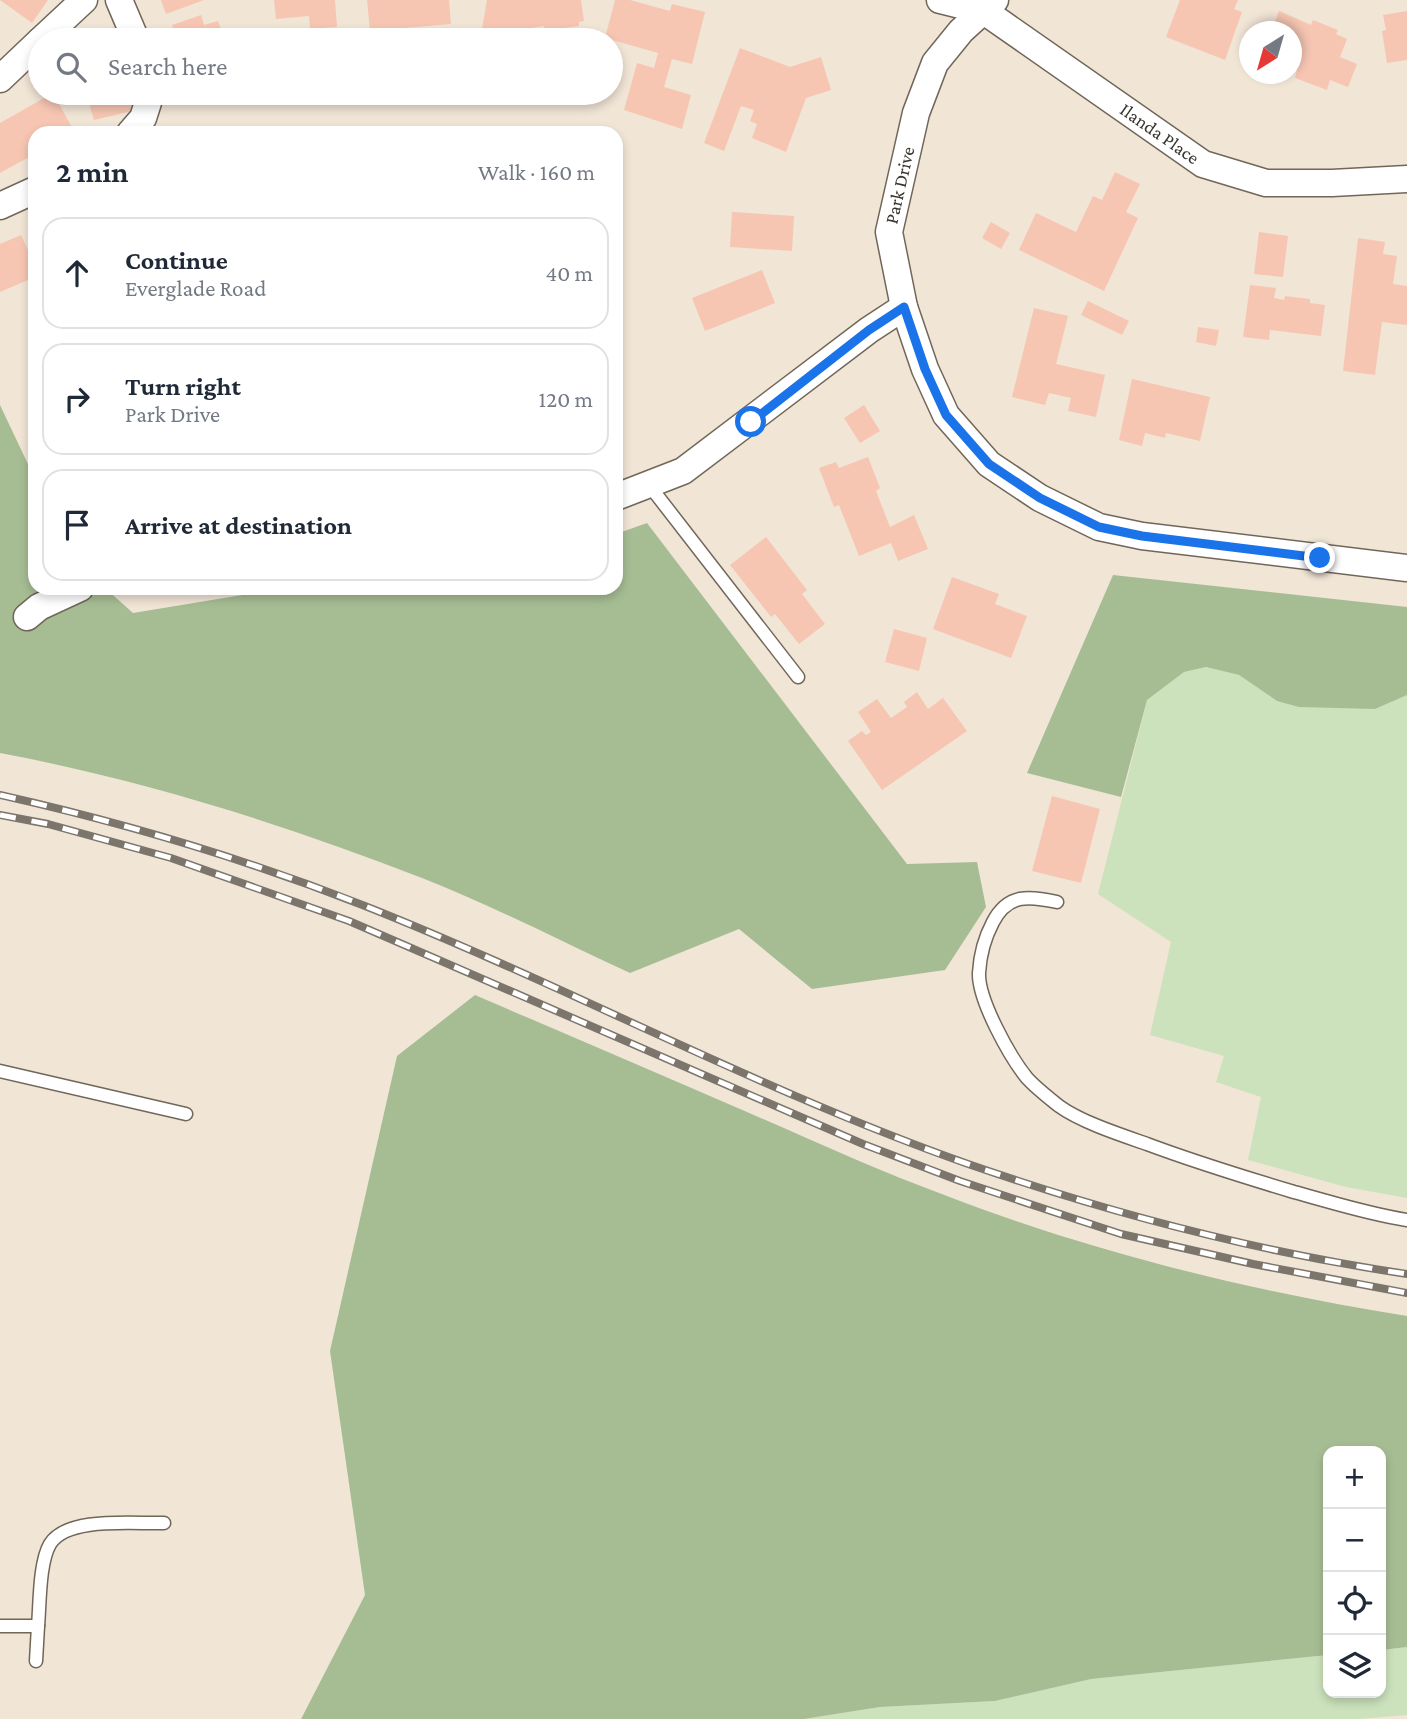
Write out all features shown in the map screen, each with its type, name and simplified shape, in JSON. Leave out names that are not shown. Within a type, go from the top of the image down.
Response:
[{"type":"street","points":[[54,28],[83,0]]},
{"type":"street","points":[[119,0],[131,28]]},
{"type":"street","name":"Ilanda Place","points":[[940,0],[990,5],[1203,164],[1266,183],[1407,179]]},
{"type":"street","name":"Park Drive","points":[[990,5],[961,31],[935,63],[916,113],[889,232],[904,307],[925,369],[946,415],[989,464],[1040,498],[1099,527],[1142,536],[1407,568]]},
{"type":"street","points":[[0,79],[28,53]]},
{"type":"street","points":[[136,126],[148,105]]},
{"type":"street","points":[[0,206],[28,193]]},
{"type":"street","points":[[623,494],[683,471],[869,330],[904,307]]},
{"type":"street","points":[[27,617],[39,607],[65,595]]},
{"type":"lane","points":[[649,485],[798,677]]},
{"type":"lane","points":[[1057,902],[1029,896],[1013,901],[997,915],[986,934],[982,954],[979,975],[986,1003],[999,1034],[1027,1078],[1062,1108],[1109,1130],[1208,1167],[1371,1214],[1407,1220]]},
{"type":"lane","points":[[0,1070],[186,1114]]},
{"type":"lane","points":[[36,1661],[44,1560],[50,1544],[61,1533],[77,1525],[164,1523]]},
{"type":"lane","points":[[0,1626],[38,1626]]},
{"type":"green space","points":[[0,405],[28,464],[28,595],[113,595],[133,613],[242,595],[623,595],[623,532],[647,523],[907,864],[977,862],[986,907],[945,970],[812,989],[739,929],[630,973],[448,889],[319,840],[161,790],[0,753]]},
{"type":"green space","points":[[1113,575],[1407,607],[1407,695],[1375,709],[1299,707],[1277,701],[1239,675],[1206,667],[1184,672],[1147,700],[1121,797],[1027,773]]},
{"type":"green space","points":[[1206,667],[1239,675],[1277,701],[1374,709],[1407,695],[1407,1198],[1346,1187],[1248,1160],[1261,1097],[1216,1082],[1224,1056],[1150,1035],[1171,942],[1098,894],[1147,700],[1184,672]]},
{"type":"green space","points":[[475,995],[872,1166],[1003,1216],[1174,1268],[1290,1295],[1407,1316],[1407,1647],[1386,1649],[1386,1446],[1323,1446],[1323,1656],[1091,1679],[995,1701],[880,1707],[804,1719],[301,1719],[365,1595],[330,1351],[397,1056]]},
{"type":"green space","points":[[1407,1647],[1407,1715],[1358,1719],[804,1719],[880,1707],[995,1701],[1091,1679],[1323,1656],[1323,1698],[1386,1698],[1386,1649]]},
{"type":"building","points":[[0,0],[48,0],[32,23]]},
{"type":"building","points":[[161,0],[204,0],[166,14]]},
{"type":"building","points":[[274,0],[335,0],[337,27],[310,28],[309,16],[276,19]]},
{"type":"building","points":[[367,0],[449,0],[451,24],[370,28]]},
{"type":"building","points":[[487,0],[581,0],[584,21],[579,22],[579,26],[482,28]]},
{"type":"building","points":[[615,0],[630,0],[670,11],[672,4],[705,12],[692,64],[672,59],[664,87],[691,95],[682,129],[624,110],[637,63],[654,68],[658,53],[623,43],[623,28],[608,28]]},
{"type":"building","points":[[1180,0],[1238,0],[1234,9],[1242,12],[1225,60],[1166,37]]},
{"type":"building","points":[[1279,11],[1302,21],[1275,21]]},
{"type":"building","points":[[1407,11],[1407,60],[1387,63],[1382,31],[1386,30],[1383,15]]},
{"type":"building","points":[[201,15],[204,25],[218,21],[221,28],[173,28],[172,25]]},
{"type":"building","points":[[1313,20],[1338,30],[1336,34],[1347,39],[1340,57],[1357,64],[1348,87],[1330,80],[1327,90],[1302,81],[1302,21],[1311,25]]},
{"type":"building","points":[[740,48],[790,67],[821,57],[831,90],[806,98],[786,152],[752,138],[757,124],[750,121],[754,110],[741,106],[724,151],[704,143]]},
{"type":"building","points":[[32,105],[60,105],[71,126],[28,126],[28,158],[0,173],[0,123]]},
{"type":"building","points":[[90,105],[135,105],[136,110],[94,120]]},
{"type":"building","points":[[1115,172],[1140,184],[1126,212],[1138,218],[1104,291],[1019,250],[1036,213],[1076,232],[1093,196],[1102,200]]},
{"type":"building","points":[[732,212],[794,216],[792,251],[730,247]]},
{"type":"building","points":[[991,222],[1010,233],[1001,249],[982,238]]},
{"type":"building","points":[[1259,232],[1288,236],[1283,277],[1254,274]]},
{"type":"building","points":[[21,235],[28,250],[28,280],[0,292],[0,244]]},
{"type":"building","points":[[1358,238],[1385,242],[1383,254],[1397,256],[1393,284],[1407,286],[1407,325],[1382,322],[1375,375],[1343,371]]},
{"type":"building","points":[[762,270],[775,303],[705,331],[692,298]]},
{"type":"building","points":[[1250,285],[1276,288],[1274,298],[1284,300],[1285,296],[1310,299],[1310,303],[1325,305],[1321,336],[1270,330],[1269,340],[1243,337]]},
{"type":"building","points":[[1088,301],[1129,321],[1122,335],[1081,315]]},
{"type":"building","points":[[1034,308],[1068,316],[1056,364],[1105,375],[1096,417],[1068,411],[1071,398],[1049,393],[1045,405],[1012,397]]},
{"type":"building","points":[[1198,327],[1219,330],[1216,346],[1196,342]]},
{"type":"building","points":[[1132,379],[1210,397],[1200,441],[1166,433],[1165,438],[1145,433],[1142,446],[1119,440]]},
{"type":"building","points":[[864,405],[880,431],[860,443],[844,418]]},
{"type":"building","points":[[868,457],[880,488],[876,491],[890,527],[914,515],[928,549],[898,561],[891,543],[859,556],[839,505],[834,507],[819,468],[836,462],[839,468]]},
{"type":"building","points":[[766,537],[807,590],[802,594],[825,624],[799,644],[775,614],[771,617],[730,565]]},
{"type":"building","points":[[952,577],[999,594],[995,604],[1027,616],[1011,658],[933,629]]},
{"type":"building","points":[[894,629],[927,638],[919,671],[885,662]]},
{"type":"building","points":[[917,692],[928,709],[943,698],[967,731],[882,790],[848,741],[862,731],[866,735],[871,732],[858,712],[877,699],[891,718],[907,707],[904,702]]},
{"type":"building","points":[[1052,796],[1100,809],[1081,883],[1032,871]]},
{"type":"railway","points":[[0,795],[185,843],[365,906],[441,937],[818,1106],[971,1165],[1078,1200],[1187,1230],[1296,1255],[1407,1274]]},
{"type":"railway","points":[[0,815],[48,824],[171,858],[349,921],[863,1144],[960,1181],[1121,1234],[1253,1264],[1407,1293]]},
{"type":"route","points":[[751,422],[869,330],[904,307],[925,369],[946,415],[989,464],[1040,498],[1099,527],[1142,536],[1320,558]]}]
